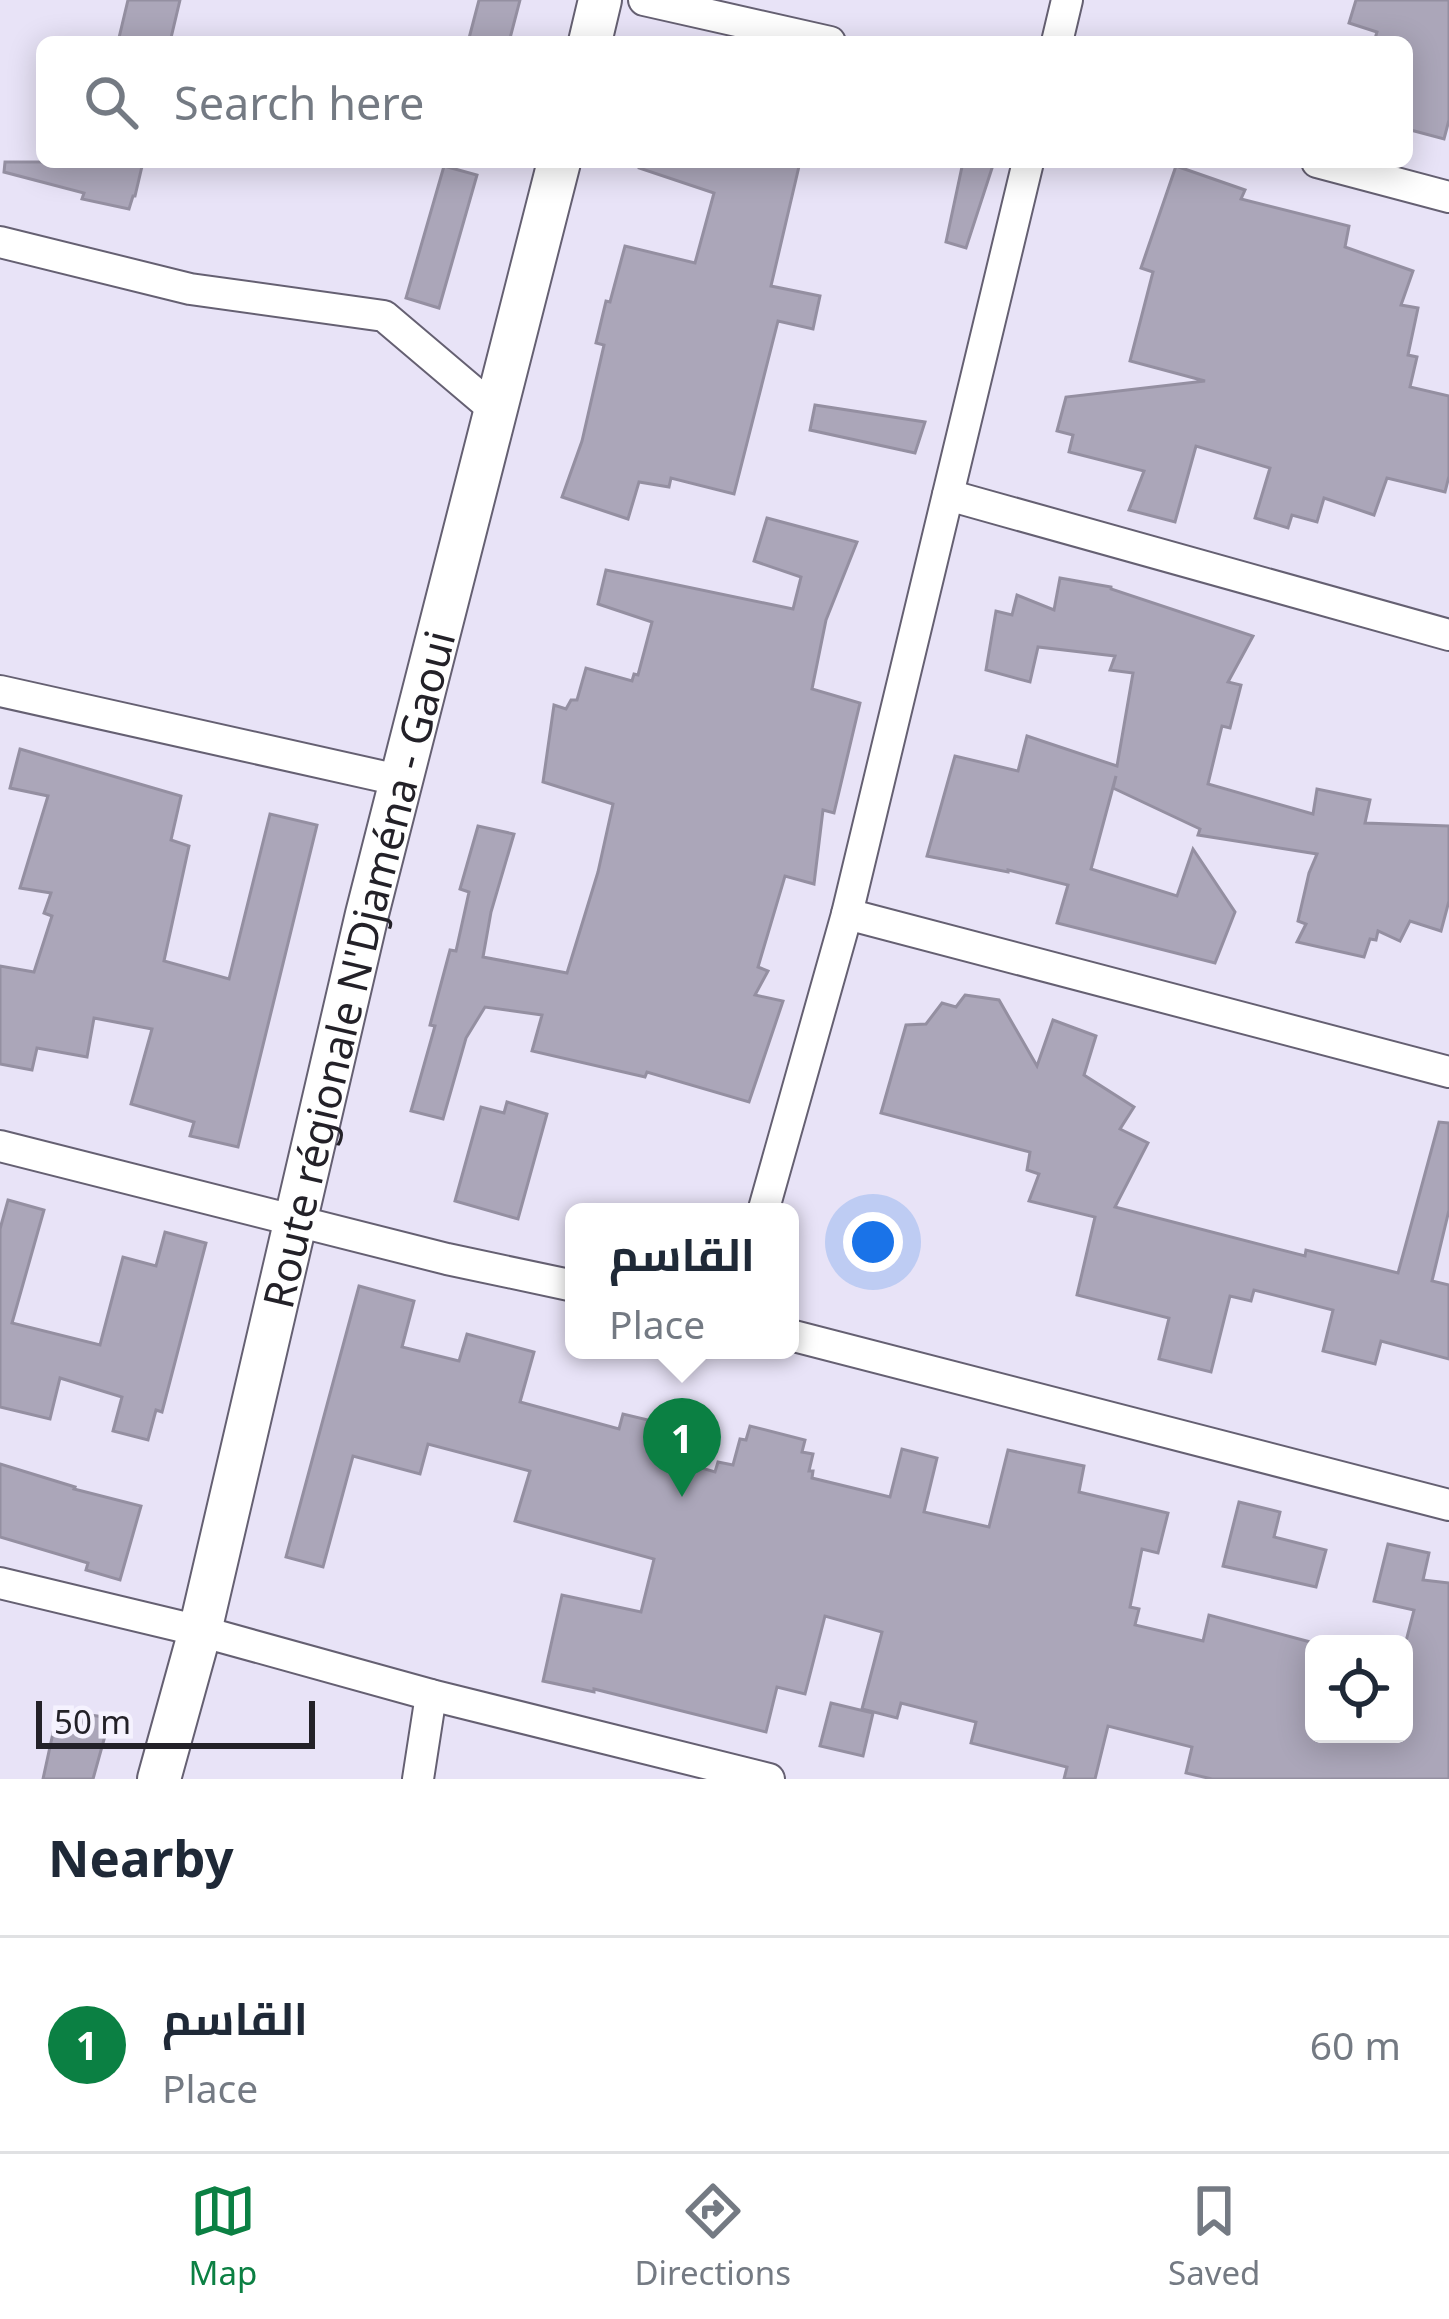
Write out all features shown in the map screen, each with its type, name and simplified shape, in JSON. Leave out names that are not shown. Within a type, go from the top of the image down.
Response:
[{"type":"street","points":[[591,36],[600,0]]},
{"type":"street","points":[[644,0],[803,36]]},
{"type":"street","points":[[1058,36],[1067,0]]},
{"type":"street","name":"Route régionale N'Djaména - Gaoui","points":[[159,1779],[200,1631],[367,914],[557,168]]},
{"type":"street","points":[[766,1203],[847,914],[1027,168]]},
{"type":"street","points":[[1340,168],[1449,197]]},
{"type":"street","points":[[0,242],[190,289],[385,316],[496,411]]},
{"type":"street","points":[[948,496],[1449,634]]},
{"type":"street","points":[[0,691],[403,781]]},
{"type":"street","points":[[847,914],[1449,1072]]},
{"type":"street","points":[[0,1146],[565,1284]]},
{"type":"street","points":[[799,1337],[1449,1505]]},
{"type":"street","points":[[0,1583],[769,1779]]},
{"type":"street","points":[[418,1779],[431,1694]]},
{"type":"building","points":[[128,0],[180,0],[171,36],[119,36]]},
{"type":"building","points":[[479,0],[520,0],[511,36],[470,36]]},
{"type":"building","points":[[1356,0],[1449,0],[1449,120],[1444,139],[1413,131],[1413,36],[1376,36],[1377,32],[1349,23]]},
{"type":"building","points":[[5,162],[36,162],[36,168],[142,168],[129,209],[82,199],[84,193],[4,172]]},
{"type":"building","points":[[443,168],[477,175],[439,308],[406,298]]},
{"type":"building","points":[[639,168],[799,168],[771,286],[820,296],[813,329],[778,321],[734,494],[671,478],[669,487],[639,482],[628,519],[562,497],[582,441],[604,345],[596,343],[625,246],[695,263],[714,193]]},
{"type":"building","points":[[962,168],[992,168],[966,248],[946,242]]},
{"type":"building","points":[[1175,168],[1182,168],[1245,190],[1241,199],[1349,226],[1345,247],[1413,271],[1401,305],[1418,308],[1408,355],[1417,357],[1410,387],[1449,396],[1445,492],[1387,478],[1374,515],[1324,498],[1317,522],[1292,515],[1288,528],[1255,518],[1270,468],[1196,446],[1175,522],[1129,510],[1144,471],[1069,452],[1073,435],[1057,431],[1066,397],[1205,381],[1130,361],[1153,272],[1141,268]]},
{"type":"building","points":[[815,405],[925,422],[915,453],[810,430]]},
{"type":"building","points":[[767,518],[857,542],[826,620],[812,689],[860,703],[834,813],[823,810],[814,884],[785,876],[758,967],[768,971],[755,995],[783,1001],[749,1102],[647,1072],[645,1077],[532,1051],[542,1015],[485,1007],[466,1038],[443,1119],[411,1111],[450,950],[456,951],[469,892],[460,889],[478,826],[514,834],[483,957],[567,973],[613,804],[543,782],[554,705],[566,709],[571,700],[577,700],[586,668],[632,681],[638,675],[652,622],[598,604],[606,570],[793,609],[801,577],[754,561]]},
{"type":"building","points":[[1060,578],[1111,587],[1253,636],[1228,682],[1241,685],[1230,728],[1222,726],[1208,784],[1313,814],[1317,789],[1370,800],[1365,823],[1449,826],[1449,901],[1441,931],[1410,921],[1400,941],[1378,931],[1364,957],[1297,942],[1306,924],[1298,921],[1317,854],[1198,835],[1200,829],[1113,788],[1116,776],[1091,869],[1177,896],[1193,849],[1235,912],[1215,963],[1057,923],[1068,885],[927,856],[955,756],[1018,771],[1027,736],[1117,766],[1133,673],[1110,670],[1115,656],[1038,647],[1030,682],[986,670],[996,611],[1012,615],[1017,595],[1054,610]]},
{"type":"building","points":[[20,749],[181,796],[171,840],[189,846],[164,961],[229,979],[270,814],[317,825],[238,1147],[190,1136],[194,1122],[131,1104],[152,1029],[94,1018],[87,1057],[37,1048],[32,1070],[0,1064],[0,966],[34,972],[52,916],[44,913],[51,893],[20,888],[48,796],[10,788]]},
{"type":"building","points":[[965,995],[999,1000],[1037,1066],[1053,1020],[1096,1036],[1084,1075],[1134,1107],[1120,1129],[1148,1143],[1115,1207],[1305,1256],[1306,1250],[1398,1273],[1439,1122],[1449,1123],[1449,1210],[1432,1281],[1449,1285],[1449,1359],[1381,1341],[1375,1364],[1323,1351],[1333,1310],[1254,1290],[1251,1301],[1230,1296],[1211,1372],[1159,1359],[1169,1318],[1077,1295],[1095,1217],[1029,1201],[1039,1174],[1027,1170],[1030,1152],[881,1113],[906,1025],[926,1024],[942,1003],[956,1007]]},
{"type":"building","points":[[507,1102],[547,1114],[518,1219],[455,1201],[481,1107],[504,1113]]},
{"type":"building","points":[[8,1200],[44,1210],[12,1323],[100,1345],[123,1257],[156,1266],[165,1232],[206,1243],[162,1412],[156,1410],[148,1440],[113,1431],[122,1397],[60,1378],[50,1419],[0,1407],[0,1229]]},
{"type":"building","points":[[359,1286],[414,1301],[402,1347],[459,1361],[467,1334],[534,1352],[520,1402],[619,1429],[623,1414],[665,1424],[657,1455],[715,1472],[718,1462],[733,1465],[740,1439],[746,1440],[750,1426],[805,1440],[802,1452],[813,1454],[812,1478],[890,1497],[902,1449],[937,1458],[924,1512],[989,1527],[1008,1450],[1084,1466],[1079,1492],[1168,1513],[1158,1553],[1142,1549],[1130,1607],[1139,1609],[1135,1625],[1203,1641],[1209,1615],[1305,1641],[1305,1743],[1413,1743],[1413,1635],[1408,1635],[1414,1610],[1374,1601],[1388,1544],[1429,1553],[1423,1580],[1449,1583],[1449,1779],[1212,1779],[1186,1773],[1192,1747],[1108,1726],[1095,1779],[1064,1779],[1067,1767],[971,1743],[976,1722],[901,1703],[897,1718],[862,1709],[882,1632],[825,1616],[805,1694],[777,1687],[766,1732],[543,1681],[562,1595],[641,1612],[654,1559],[515,1521],[530,1471],[428,1444],[420,1474],[353,1456],[323,1567],[286,1557]]},
{"type":"building","points":[[0,1464],[141,1506],[120,1580],[86,1570],[88,1563],[0,1537]]},
{"type":"building","points":[[1239,1502],[1280,1512],[1274,1537],[1326,1550],[1316,1587],[1223,1566]]},
{"type":"building","points":[[831,1703],[873,1713],[863,1756],[820,1746]]},
{"type":"building","points":[[58,1710],[110,1718],[93,1779],[43,1779]]},
{"type":"place","name":"القاسم","points":[[682,1497]]}]
